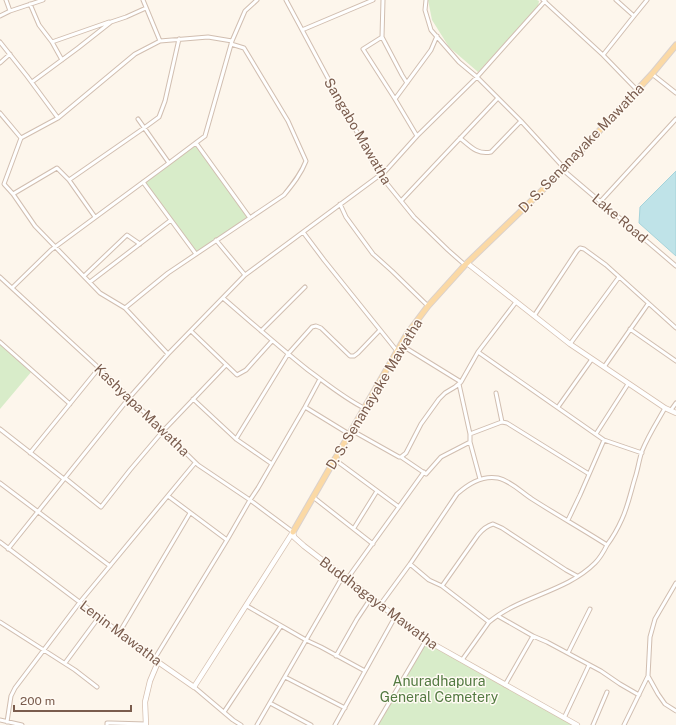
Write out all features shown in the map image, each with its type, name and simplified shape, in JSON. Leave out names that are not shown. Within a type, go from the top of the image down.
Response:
[{"type":"main road","name":"D. S. Senanayake Mawatha","points":[[194,687],[293,532],[414,323],[466,264],[564,170],[638,90],[676,45]]},
{"type":"main road","points":[[466,264],[570,344],[628,384],[674,412]]},
{"type":"main road","name":"Buddhagaya Mawatha","points":[[293,532],[294,537],[297,540],[426,640],[577,725]]},
{"type":"main road","points":[[146,725],[145,702],[156,660]]},
{"type":"main road","name":"Lenin Mawatha","points":[[156,660],[194,687]]},
{"type":"street","points":[[6,0],[10,11]]},
{"type":"street","points":[[0,16],[43,0]]},
{"type":"street","points":[[143,0],[160,41]]},
{"type":"street","points":[[12,288],[51,250],[205,136],[232,43],[245,11],[257,0]]},
{"type":"street","name":"Sangabo Mawatha","points":[[286,0],[380,175],[414,217],[466,264]]},
{"type":"street","points":[[302,30],[373,0]]},
{"type":"street","points":[[383,0],[382,37],[407,83]]},
{"type":"street","name":"Lake Road","points":[[426,0],[425,10],[431,30],[459,62],[477,77],[521,121],[564,170],[676,266]]},
{"type":"street","points":[[616,0],[634,16]]},
{"type":"street","points":[[603,55],[647,0]]},
{"type":"street","points":[[8,549],[129,398],[168,354],[245,275],[380,175],[477,77],[544,1],[603,55],[638,90]]},
{"type":"street","points":[[32,3],[39,25],[52,42],[62,60]]},
{"type":"street","points":[[52,42],[126,17],[146,8]]},
{"type":"street","points":[[32,82],[112,22]]},
{"type":"street","points":[[395,99],[431,50],[437,36]]},
{"type":"street","points":[[0,188],[4,184],[20,138],[58,118],[135,54],[160,41],[208,37],[232,43],[244,48],[288,121],[306,161],[304,167],[284,194],[168,274],[125,308]]},
{"type":"street","points":[[382,37],[363,49],[417,136]]},
{"type":"street","points":[[69,180],[159,117],[165,101],[179,39]]},
{"type":"street","points":[[0,42],[58,118]]},
{"type":"street","points":[[0,63],[10,54]]},
{"type":"street","points":[[652,74],[676,93]]},
{"type":"street","points":[[401,201],[498,98]]},
{"type":"street","points":[[0,113],[20,138]]},
{"type":"street","points":[[138,119],[169,163]]},
{"type":"street","points":[[600,202],[676,119]]},
{"type":"street","points":[[460,138],[478,153],[485,154],[491,152],[521,121]]},
{"type":"street","points":[[196,142],[250,218]]},
{"type":"street","points":[[13,194],[57,168],[69,180],[96,218]]},
{"type":"street","points":[[143,182],[196,254]]},
{"type":"street","points":[[4,184],[13,194],[35,226],[100,293],[125,308],[168,354]]},
{"type":"street","points":[[340,204],[346,217],[373,254],[397,275],[428,306]]},
{"type":"street","points":[[90,282],[171,220]]},
{"type":"street","points":[[303,232],[397,352]]},
{"type":"street","points":[[84,276],[127,235],[140,244]]},
{"type":"street","points":[[216,240],[245,275]]},
{"type":"street","points":[[534,316],[577,250],[580,248],[584,249],[606,265],[676,328]]},
{"type":"street","name":"Kashyapa Mawatha","points":[[0,277],[99,368],[195,463],[250,500],[293,532]]},
{"type":"street","points":[[570,344],[619,277]]},
{"type":"street","points":[[261,331],[305,286]]},
{"type":"street","points":[[223,298],[272,341],[320,379],[352,403],[364,408]]},
{"type":"street","points":[[401,457],[406,453],[421,424],[439,399],[460,383],[478,352],[516,302]]},
{"type":"street","points":[[604,368],[648,304]]},
{"type":"street","points":[[236,439],[288,354],[312,327],[316,326],[321,328],[350,356],[354,356],[358,353],[380,330]]},
{"type":"street","points":[[630,329],[676,361]]},
{"type":"street","points":[[191,331],[237,375],[246,370],[272,341]]},
{"type":"street","points":[[0,342],[70,404]]},
{"type":"street","points":[[401,345],[460,383],[470,434],[470,442],[480,479]]},
{"type":"street","points":[[478,352],[604,440],[642,452]]},
{"type":"street","points":[[558,407],[592,359]]},
{"type":"street","points":[[0,429],[101,507],[163,431],[226,365]]},
{"type":"street","points":[[30,453],[99,368]]},
{"type":"street","points":[[156,660],[306,407],[320,379]]},
{"type":"street","points":[[596,434],[628,384]]},
{"type":"street","points":[[496,392],[502,422]]},
{"type":"street","points":[[193,399],[236,439],[272,464]]},
{"type":"street","points":[[674,412],[676,403]]},
{"type":"street","points":[[306,407],[350,432],[401,457],[426,474],[441,458],[470,442]]},
{"type":"street","points":[[462,660],[489,622],[509,609],[563,585],[595,563],[601,556],[622,519],[642,452],[649,435],[666,408]]},
{"type":"street","points":[[470,434],[502,422],[507,423],[589,474]]},
{"type":"street","points":[[568,520],[604,440]]},
{"type":"street","points":[[334,460],[399,507]]},
{"type":"street","points":[[7,722],[11,696],[15,688],[80,602],[195,463]]},
{"type":"street","points":[[257,725],[306,640],[345,578],[373,544],[424,472]]},
{"type":"street","points":[[380,605],[410,564],[457,494],[464,487],[480,479],[492,478],[503,480],[607,545]]},
{"type":"street","points":[[0,482],[110,566]]},
{"type":"street","points":[[354,528],[377,491]]},
{"type":"street","points":[[168,496],[227,540]]},
{"type":"street","points":[[313,497],[373,544]]},
{"type":"street","points":[[119,632],[190,513]]},
{"type":"street","points":[[442,586],[483,529],[494,524],[577,576]]},
{"type":"street","name":"Lenin Mawatha","points":[[0,542],[156,660]]},
{"type":"street","points":[[410,564],[429,580],[442,586],[489,622]]},
{"type":"street","points":[[624,725],[648,676],[650,637],[655,619],[676,583]]},
{"type":"street","points":[[336,656],[371,598]]},
{"type":"street","points":[[247,606],[306,640],[365,671]]},
{"type":"street","points":[[568,653],[590,609]]},
{"type":"street","points":[[498,616],[601,671],[639,695]]},
{"type":"street","points":[[65,664],[99,617]]},
{"type":"street","points":[[335,725],[395,617]]},
{"type":"street","points":[[0,622],[65,664],[97,687]]},
{"type":"street","points":[[224,712],[281,626]]},
{"type":"street","points":[[505,685],[533,636]]},
{"type":"street","points":[[376,725],[426,640]]},
{"type":"street","points":[[564,718],[589,665]]},
{"type":"street","points":[[648,676],[665,704],[676,711]]},
{"type":"street","points":[[285,677],[345,708]]},
{"type":"street","name":"Lenin Mawatha","points":[[194,687],[232,720],[241,725]]},
{"type":"street","points":[[593,725],[606,692]]},
{"type":"street","points":[[270,703],[311,725]]},
{"type":"street","points":[[0,720],[22,725]]},
{"type":"street","points":[[232,720],[232,725]]},
{"type":"street","points":[[107,725],[108,723],[146,725]]},
{"type":"green space","points":[[428,0],[539,1],[538,7],[478,72],[449,47],[432,20]]},
{"type":"green space","points":[[196,143],[250,218],[196,254],[143,182]]},
{"type":"green space","points":[[0,342],[32,371],[0,409]]},
{"type":"green space","name":"Anuradhapura General Cemetery","points":[[426,640],[575,725],[377,725]]},
{"type":"water","points":[[676,171],[676,256],[639,223],[640,207]]}]
